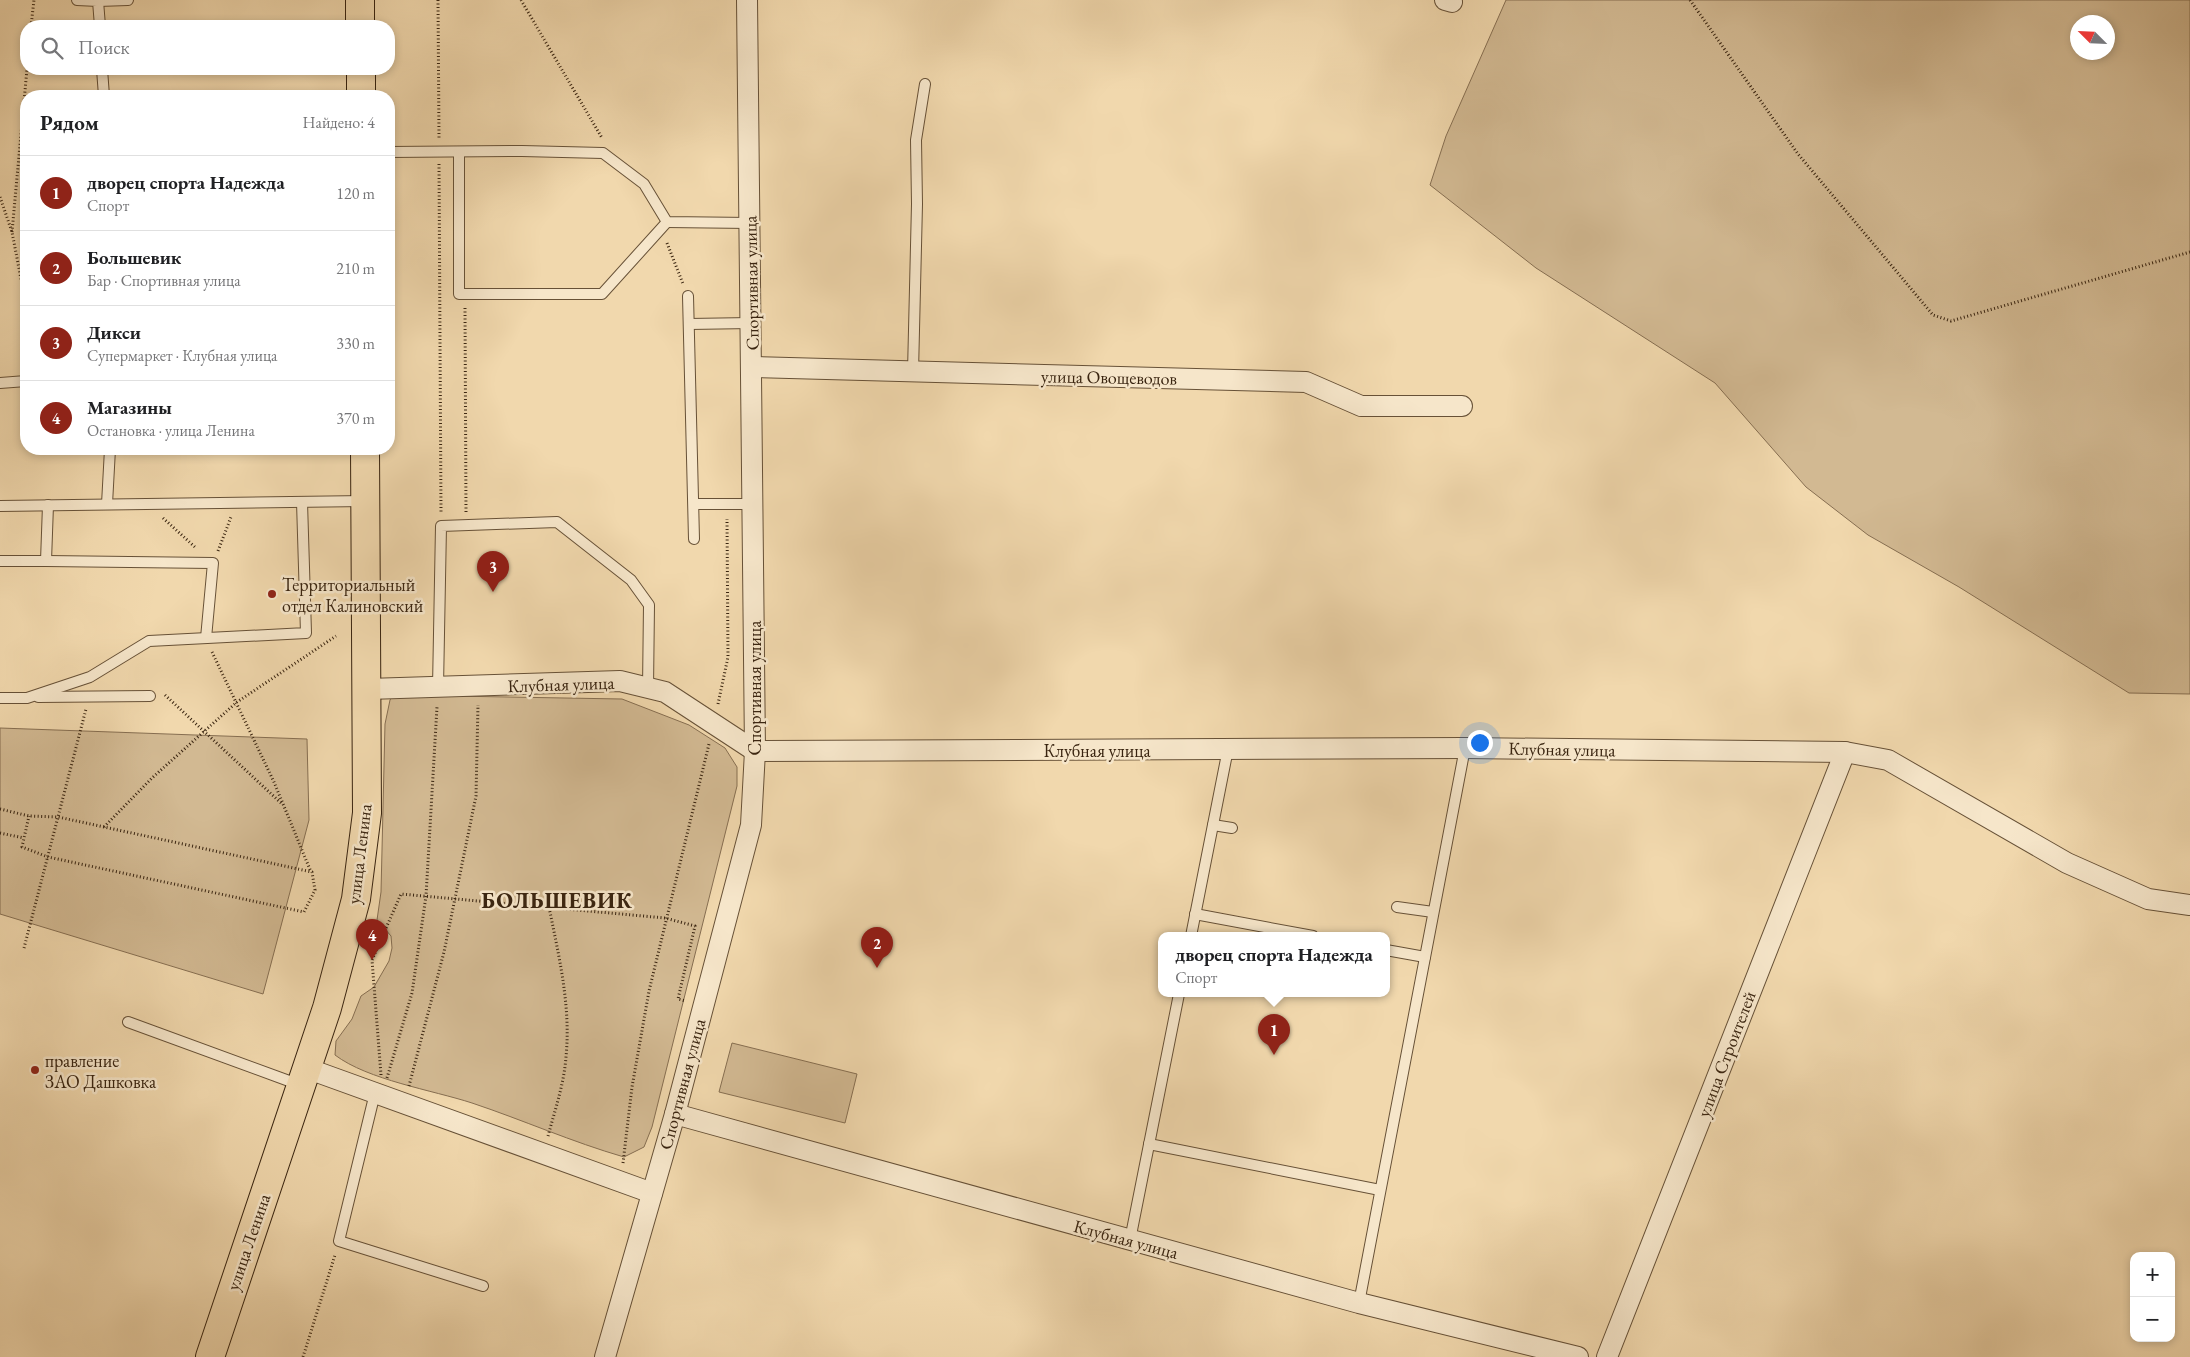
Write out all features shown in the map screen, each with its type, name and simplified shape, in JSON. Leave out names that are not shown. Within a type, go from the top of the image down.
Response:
[{"type":"main road","points":[[360,0],[360,20]]},
{"type":"main road","points":[[360,75],[361,90]]},
{"type":"main road","name":"улица Ленина","points":[[210,1357],[327,1008],[356,898],[367,813],[368,689],[365,455]]},
{"type":"street","name":"Спортивная улица","points":[[605,1357],[675,1114],[751,825],[755,751],[747,0]]},
{"type":"street","name":"улица Овощеводов","points":[[752,367],[1306,382],[1361,406],[1462,406]]},
{"type":"street","name":"Клубная улица","points":[[368,689],[620,682],[665,692],[755,751],[1465,748],[1845,752],[1888,760],[2067,863],[2148,899],[2190,905]]},
{"type":"street","name":"улица Строителей","points":[[1607,1357],[1845,752]]},
{"type":"street","points":[[304,1077],[378,1094],[652,1193]]},
{"type":"street","name":"Клубная улица","points":[[675,1114],[1359,1304],[1578,1357]]},
{"type":"lane","points":[[77,0],[128,0]]},
{"type":"lane","points":[[98,1],[100,20]]},
{"type":"lane","points":[[102,75],[104,90]]},
{"type":"lane","points":[[913,372],[917,204],[916,140],[924,84]]},
{"type":"lane","points":[[395,152],[603,153],[644,184],[667,222]]},
{"type":"lane","points":[[459,152],[459,294],[602,294],[667,222],[750,223]]},
{"type":"lane","points":[[688,296],[694,539]]},
{"type":"lane","points":[[688,324],[751,323]]},
{"type":"lane","points":[[0,383],[20,381]]},
{"type":"lane","points":[[107,504],[110,455]]},
{"type":"lane","points":[[0,506],[366,501]]},
{"type":"lane","points":[[27,698],[90,677],[149,641],[306,632],[302,502]]},
{"type":"lane","points":[[694,504],[753,504]]},
{"type":"lane","points":[[46,561],[48,505]]},
{"type":"lane","points":[[438,687],[441,526],[557,522],[631,580],[649,605],[648,688]]},
{"type":"lane","points":[[0,561],[213,563],[206,638]]},
{"type":"lane","points":[[0,698],[150,696]]},
{"type":"lane","points":[[1359,1304],[1465,748]]},
{"type":"lane","points":[[1192,932],[1228,749]]},
{"type":"lane","points":[[1213,825],[1232,828]]},
{"type":"lane","points":[[1397,907],[1433,912]]},
{"type":"lane","points":[[1195,914],[1292,932]]},
{"type":"lane","points":[[1390,951],[1425,958]]},
{"type":"lane","points":[[1130,1240],[1178,997]]},
{"type":"lane","points":[[128,1022],[304,1077]]},
{"type":"lane","points":[[378,1094],[339,1241],[483,1286]]},
{"type":"lane","points":[[1149,1144],[1380,1190]]},
{"type":"path","points":[[32,20],[34,0]]},
{"type":"path","points":[[438,0],[441,526]]},
{"type":"path","points":[[1690,0],[1798,154],[1933,315],[1951,321],[2190,252]]},
{"type":"path","points":[[25,90],[26,75]]},
{"type":"path","points":[[12,232],[20,145]]},
{"type":"path","points":[[0,197],[12,232],[20,274]]},
{"type":"path","points":[[465,294],[466,525]]},
{"type":"path","points":[[147,504],[213,563],[237,502]]},
{"type":"path","points":[[621,1182],[632,1087],[649,991],[665,918],[714,724],[728,657],[727,504]]},
{"type":"path","points":[[104,827],[152,778],[237,702],[336,636]]},
{"type":"path","points":[[29,816],[22,847],[48,857],[304,912],[315,890],[312,872],[237,702],[206,638]]},
{"type":"path","points":[[404,1103],[444,952],[476,796],[479,686]]},
{"type":"path","points":[[378,1094],[412,993],[426,896],[438,687]]},
{"type":"path","points":[[164,694],[283,805]]},
{"type":"path","points":[[24,948],[89,697]]},
{"type":"path","points":[[0,809],[29,816],[58,817],[312,872]]},
{"type":"path","points":[[0,833],[24,838]]},
{"type":"path","points":[[378,1094],[372,960],[401,894],[665,918],[696,926],[678,1000],[704,1006]]},
{"type":"path","points":[[543,1153],[560,1095],[566,1058],[568,1018],[564,982],[549,908]]},
{"type":"path","points":[[303,1357],[339,1241]]},
{"type":"shaded area","points":[[1506,0],[2190,0],[2190,694],[2129,693],[1959,587],[1868,535],[1806,487],[1715,383],[1536,268],[1430,185],[1446,136]]},
{"type":"shaded area","points":[[393,695],[622,699],[689,725],[725,748],[737,767],[737,786],[652,1127],[644,1147],[624,1157],[585,1145],[472,1103],[382,1078],[349,1064],[335,1055],[336,1041],[352,1019],[361,996],[374,987],[389,961],[392,948],[391,936],[377,920],[381,892],[385,724],[390,700]]},
{"type":"shaded area","points":[[0,728],[307,739],[309,820],[263,994],[0,914]]},
{"type":"shaded area","points":[[732,1043],[857,1074],[845,1123],[719,1092]]},
{"type":"place","name":"Дикси","points":[[493,592]]},
{"type":"place","name":"Территориальный отдел Калиновский","points":[[272,594]]},
{"type":"place","name":"Магазины","points":[[372,960]]},
{"type":"place","name":"Большевик","points":[[877,968]]},
{"type":"place","name":"дворец спорта Надежда","points":[[1274,1055]]},
{"type":"place","name":"правление ЗАО Дашковка","points":[[35,1070]]},
{"type":"district","name":"БОЛЬШЕВИК","points":[[557,900]]}]
